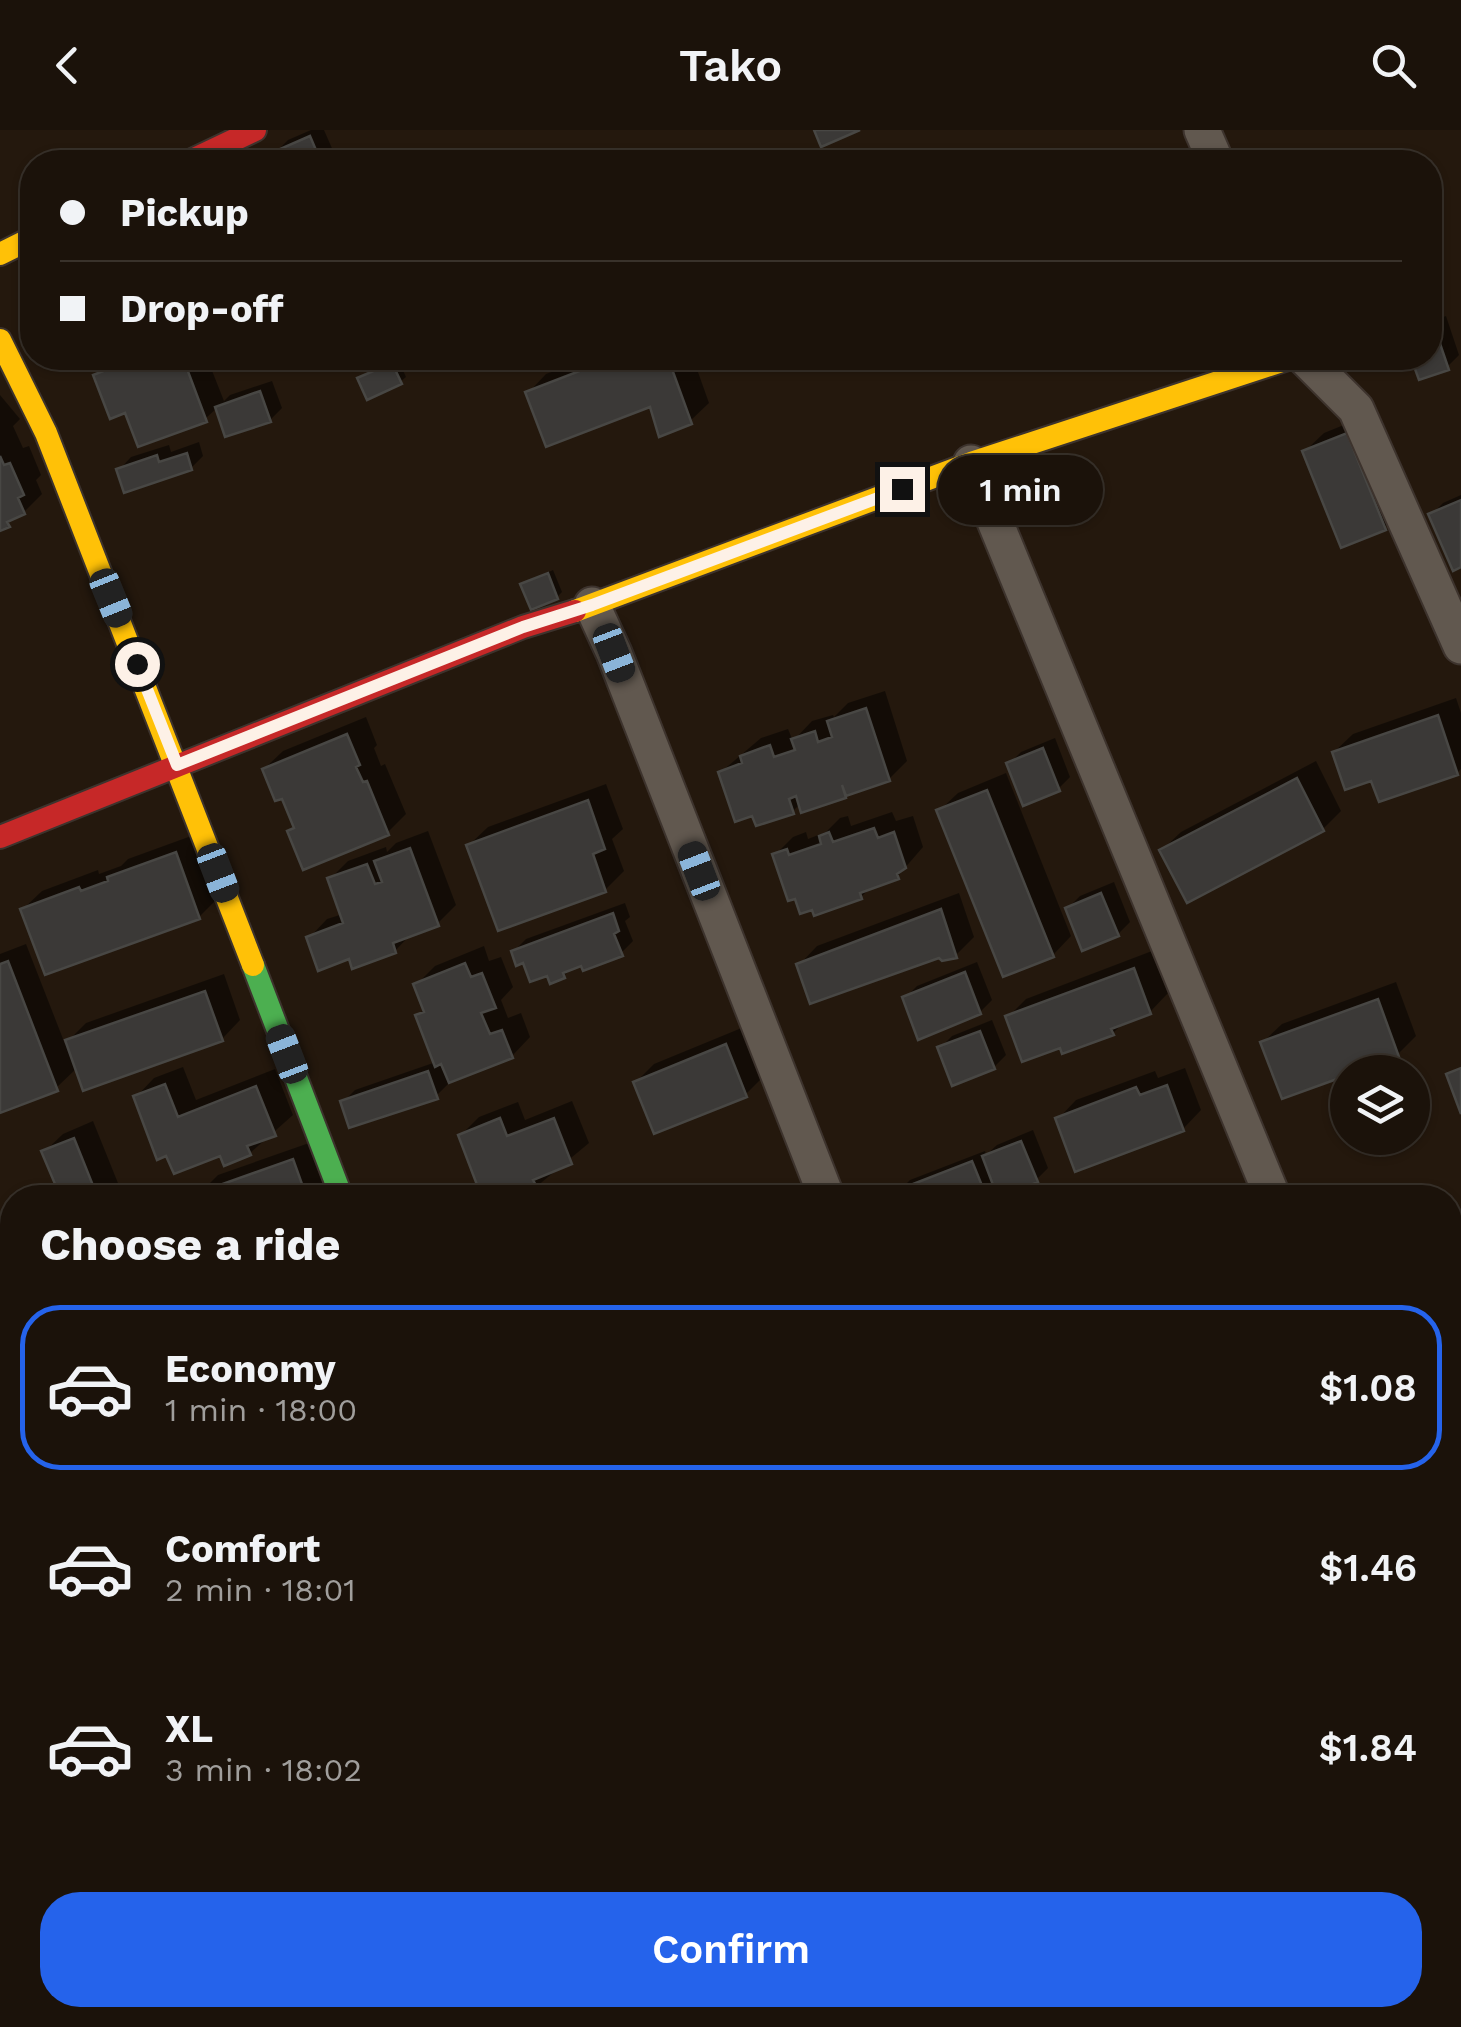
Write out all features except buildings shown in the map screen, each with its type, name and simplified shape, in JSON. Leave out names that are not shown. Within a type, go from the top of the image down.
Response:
[{"type":"street","points":[[213,150],[255,130]]},
{"type":"street","points":[[0,340],[46,432],[337,1185]]},
{"type":"street","points":[[0,837],[523,627],[592,605],[971,463],[1255,370]]},
{"type":"street","points":[[1317,370],[1356,409],[1461,646]]},
{"type":"street","points":[[971,463],[1268,1185]]},
{"type":"street","points":[[592,605],[822,1185]]},
{"type":"traffic: fast","points":[[253,965],[337,1185]]},
{"type":"traffic: slow","points":[[0,254],[20,244]]},
{"type":"traffic: slow","points":[[0,340],[46,433],[253,965]]},
{"type":"traffic: slow","points":[[575,611],[971,463],[1254,370]]},
{"type":"traffic: jam","points":[[213,150],[255,130]]},
{"type":"traffic: jam","points":[[0,837],[523,627],[575,611]]},
{"type":"route","points":[[137,664],[177,765],[523,627],[902,489]]}]
